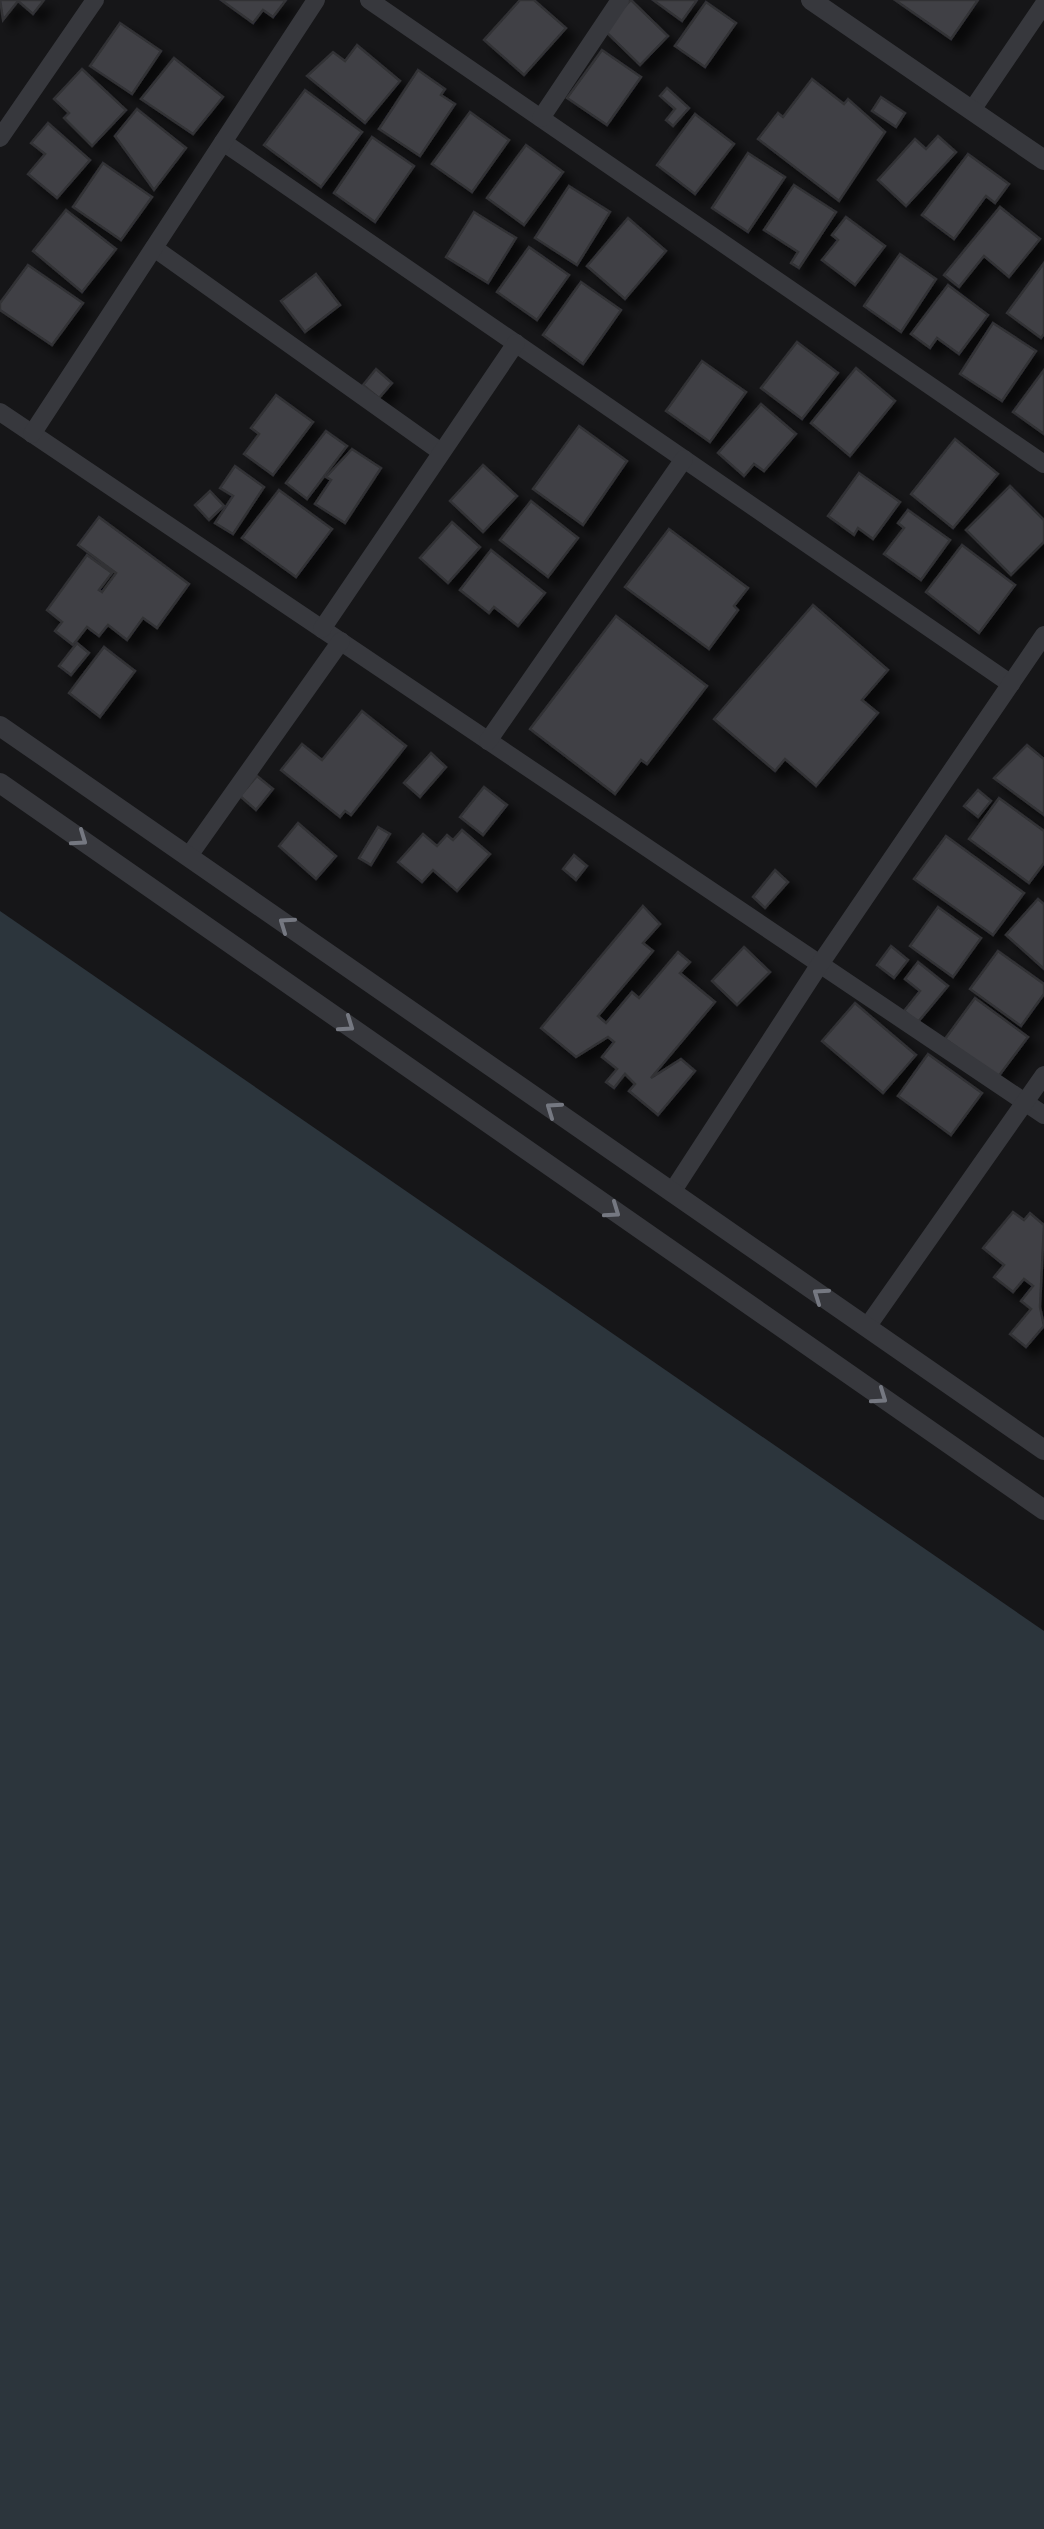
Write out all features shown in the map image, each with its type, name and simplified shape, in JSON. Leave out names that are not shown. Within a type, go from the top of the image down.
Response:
[{"type":"street","points":[[0,138],[95,0]]},
{"type":"street","points":[[32,434],[316,0]]},
{"type":"street","points":[[369,0],[1044,464]]},
{"type":"street","points":[[541,118],[620,0]]},
{"type":"street","points":[[811,0],[1044,160]]},
{"type":"street","points":[[972,110],[1044,4]]},
{"type":"street","points":[[223,142],[1011,684]]},
{"type":"street","points":[[154,248],[442,452]]},
{"type":"street","points":[[322,628],[516,343]]},
{"type":"street","points":[[0,412],[1044,1115]]},
{"type":"street","points":[[488,740],[684,459]]},
{"type":"street","points":[[672,1192],[820,964],[1044,635]]},
{"type":"street","points":[[188,857],[340,641]]},
{"type":"street","points":[[0,726],[1044,1450]]},
{"type":"street","points":[[0,783],[1044,1510]]},
{"type":"street","points":[[866,1327],[1044,1075]]},
{"type":"shaded area","points":[[0,911],[1044,1631],[1044,2529],[0,2529]]},
{"type":"building","points":[[0,0],[44,0],[33,14],[18,1],[3,20]]},
{"type":"building","points":[[221,0],[286,0],[273,17],[263,10],[253,23]]},
{"type":"building","points":[[520,0],[534,0],[566,28],[524,75],[484,40]]},
{"type":"building","points":[[631,0],[668,36],[640,65],[603,29]]},
{"type":"building","points":[[653,0],[697,0],[682,21]]},
{"type":"building","points":[[895,0],[978,0],[951,39]]},
{"type":"building","points":[[706,2],[736,23],[705,67],[675,46]]},
{"type":"building","points":[[120,23],[161,51],[132,94],[90,66]]},
{"type":"building","points":[[357,45],[400,81],[365,123],[307,76],[333,52],[345,61]]},
{"type":"building","points":[[602,50],[641,77],[607,125],[567,98]]},
{"type":"building","points":[[174,58],[223,97],[193,134],[141,99]]},
{"type":"building","points":[[82,69],[126,110],[92,146],[64,118],[69,113],[54,99]]},
{"type":"building","points":[[418,70],[445,89],[441,95],[455,104],[420,156],[379,129]]},
{"type":"building","points":[[812,79],[844,104],[848,99],[885,132],[839,201],[758,139],[778,113],[783,117]]},
{"type":"building","points":[[667,88],[689,108],[673,126],[666,120],[675,109],[660,96]]},
{"type":"building","points":[[305,90],[362,132],[321,187],[264,145]]},
{"type":"building","points":[[881,97],[905,113],[896,127],[872,111]]},
{"type":"building","points":[[137,109],[186,148],[154,190],[115,136]]},
{"type":"building","points":[[470,112],[509,140],[472,192],[432,164]]},
{"type":"building","points":[[695,114],[734,144],[695,194],[657,165]]},
{"type":"building","points":[[48,123],[90,160],[57,198],[28,174],[45,154],[31,143]]},
{"type":"building","points":[[938,136],[956,152],[906,206],[878,180],[915,139],[926,149]]},
{"type":"building","points":[[372,137],[414,166],[375,222],[334,193]]},
{"type":"building","points":[[526,145],[563,172],[524,225],[487,198]]},
{"type":"building","points":[[748,153],[785,177],[748,232],[712,208]]},
{"type":"building","points":[[968,154],[1009,184],[995,203],[986,196],[954,239],[922,215]]},
{"type":"building","points":[[103,163],[152,197],[121,240],[73,207]]},
{"type":"building","points":[[794,185],[836,212],[799,268],[791,263],[798,252],[764,230]]},
{"type":"building","points":[[569,186],[610,212],[577,265],[535,238]]},
{"type":"building","points":[[1000,207],[1040,239],[1009,277],[984,256],[959,287],[944,275]]},
{"type":"building","points":[[66,210],[116,249],[82,292],[33,251]]},
{"type":"building","points":[[474,212],[516,238],[488,283],[446,257]]},
{"type":"building","points":[[846,217],[885,246],[855,285],[822,260],[838,240],[832,235]]},
{"type":"building","points":[[628,218],[666,251],[625,299],[587,266]]},
{"type":"building","points":[[529,247],[569,275],[537,320],[497,292]]},
{"type":"building","points":[[900,254],[936,279],[901,332],[864,306]]},
{"type":"building","points":[[1044,263],[1044,334],[1041,338],[1007,313]]},
{"type":"building","points":[[28,265],[83,303],[52,345],[0,310],[0,303]]},
{"type":"building","points":[[316,274],[340,305],[305,332],[281,301]]},
{"type":"building","points":[[581,282],[621,310],[583,364],[543,335]]},
{"type":"building","points":[[948,285],[988,315],[959,354],[937,338],[930,348],[911,334]]},
{"type":"building","points":[[993,323],[1036,351],[1002,401],[960,374]]},
{"type":"building","points":[[797,342],[838,373],[802,419],[761,388]]},
{"type":"building","points":[[702,361],[746,392],[710,442],[666,411]]},
{"type":"building","points":[[856,368],[895,401],[850,456],[811,423]]},
{"type":"building","points":[[376,369],[392,383],[379,398],[363,385]]},
{"type":"building","points":[[1044,370],[1044,434],[1013,412]]},
{"type":"building","points":[[276,395],[313,422],[273,475],[244,454],[259,434],[251,428]]},
{"type":"building","points":[[761,404],[796,434],[764,471],[754,464],[744,476],[718,453]]},
{"type":"building","points":[[579,426],[627,461],[583,525],[533,489]]},
{"type":"building","points":[[326,431],[347,446],[307,499],[286,483]]},
{"type":"building","points":[[955,439],[998,474],[953,528],[911,494]]},
{"type":"building","points":[[352,449],[381,468],[345,523],[315,504],[331,480],[326,477]]},
{"type":"building","points":[[483,465],[517,496],[483,532],[450,501]]},
{"type":"building","points":[[235,466],[264,487],[233,534],[215,523],[233,496],[220,488]]},
{"type":"building","points":[[859,473],[900,502],[873,539],[858,528],[854,535],[828,516]]},
{"type":"building","points":[[1010,486],[1044,520],[1044,542],[1011,575],[966,530]]},
{"type":"building","points":[[279,490],[332,529],[296,577],[242,538]]},
{"type":"building","points":[[210,491],[224,506],[209,520],[195,505]]},
{"type":"building","points":[[531,501],[578,538],[548,577],[500,540]]},
{"type":"building","points":[[908,510],[950,540],[921,580],[884,554],[904,528],[898,523]]},
{"type":"building","points":[[99,517],[189,584],[157,628],[143,618],[127,640],[108,625],[99,636],[87,627],[73,645],[55,631],[62,622],[47,610],[87,555],[112,573],[99,590],[102,592],[116,573],[78,545]]},
{"type":"building","points":[[452,522],[480,547],[448,583],[420,558]]},
{"type":"building","points":[[669,529],[748,588],[734,606],[738,610],[709,649],[625,587]]},
{"type":"building","points":[[962,545],[1015,585],[979,633],[926,592]]},
{"type":"building","points":[[491,550],[545,593],[518,626],[494,607],[489,613],[460,590]]},
{"type":"building","points":[[813,605],[888,670],[862,700],[878,713],[816,786],[785,759],[775,771],[714,719]]},
{"type":"building","points":[[616,616],[707,686],[647,764],[641,760],[615,794],[530,729]]},
{"type":"building","points":[[77,643],[89,653],[71,675],[59,666]]},
{"type":"building","points":[[104,647],[135,671],[100,717],[69,693]]},
{"type":"building","points":[[362,711],[406,746],[351,815],[345,811],[340,817],[281,770],[302,744],[322,760]]},
{"type":"building","points":[[1027,745],[1044,759],[1044,815],[994,778]]},
{"type":"building","points":[[431,753],[446,767],[420,797],[404,783]]},
{"type":"building","points":[[257,776],[273,789],[256,810],[240,796]]},
{"type":"building","points":[[484,787],[507,805],[483,835],[460,817]]},
{"type":"building","points":[[978,790],[991,801],[978,817],[964,806]]},
{"type":"building","points":[[999,798],[1044,831],[1044,863],[1029,883],[969,839]]},
{"type":"building","points":[[298,823],[336,856],[316,879],[279,846]]},
{"type":"building","points":[[378,827],[390,834],[371,865],[359,858]]},
{"type":"building","points":[[462,830],[490,854],[457,891],[433,870],[422,882],[398,862],[423,834],[437,846],[447,835],[453,840]]},
{"type":"building","points":[[946,836],[1024,893],[993,935],[914,879]]},
{"type":"building","points":[[574,855],[587,866],[576,880],[563,869]]},
{"type":"building","points":[[775,870],[788,882],[765,908],[753,897]]},
{"type":"building","points":[[1038,899],[1044,904],[1044,969],[1006,935]]},
{"type":"building","points":[[643,906],[660,924],[643,943],[653,951],[598,1016],[606,1023],[632,992],[639,998],[678,952],[690,962],[680,973],[715,1002],[651,1078],[681,1059],[695,1071],[658,1115],[629,1091],[635,1084],[625,1074],[614,1088],[606,1082],[617,1069],[602,1057],[614,1042],[608,1037],[576,1057],[541,1028]]},
{"type":"building","points":[[938,907],[981,938],[953,977],[910,946]]},
{"type":"building","points":[[891,946],[908,960],[894,978],[877,965]]},
{"type":"building","points":[[744,947],[770,972],[737,1005],[712,981]]},
{"type":"building","points":[[998,951],[1044,984],[1044,994],[1021,1026],[970,989]]},
{"type":"building","points":[[918,962],[948,986],[918,1022],[904,1011],[920,991],[905,979]]},
{"type":"building","points":[[975,998],[1028,1037],[998,1077],[945,1039]]},
{"type":"building","points":[[855,1003],[916,1055],[883,1093],[822,1041]]},
{"type":"building","points":[[928,1054],[982,1093],[951,1135],[898,1096]]},
{"type":"building","points":[[1013,1212],[1024,1220],[1030,1213],[1044,1225],[1040,1307],[1044,1326],[1026,1347],[1010,1334],[1031,1309],[1021,1301],[1033,1286],[1024,1279],[1013,1292],[994,1277],[1004,1265],[983,1248]]}]
